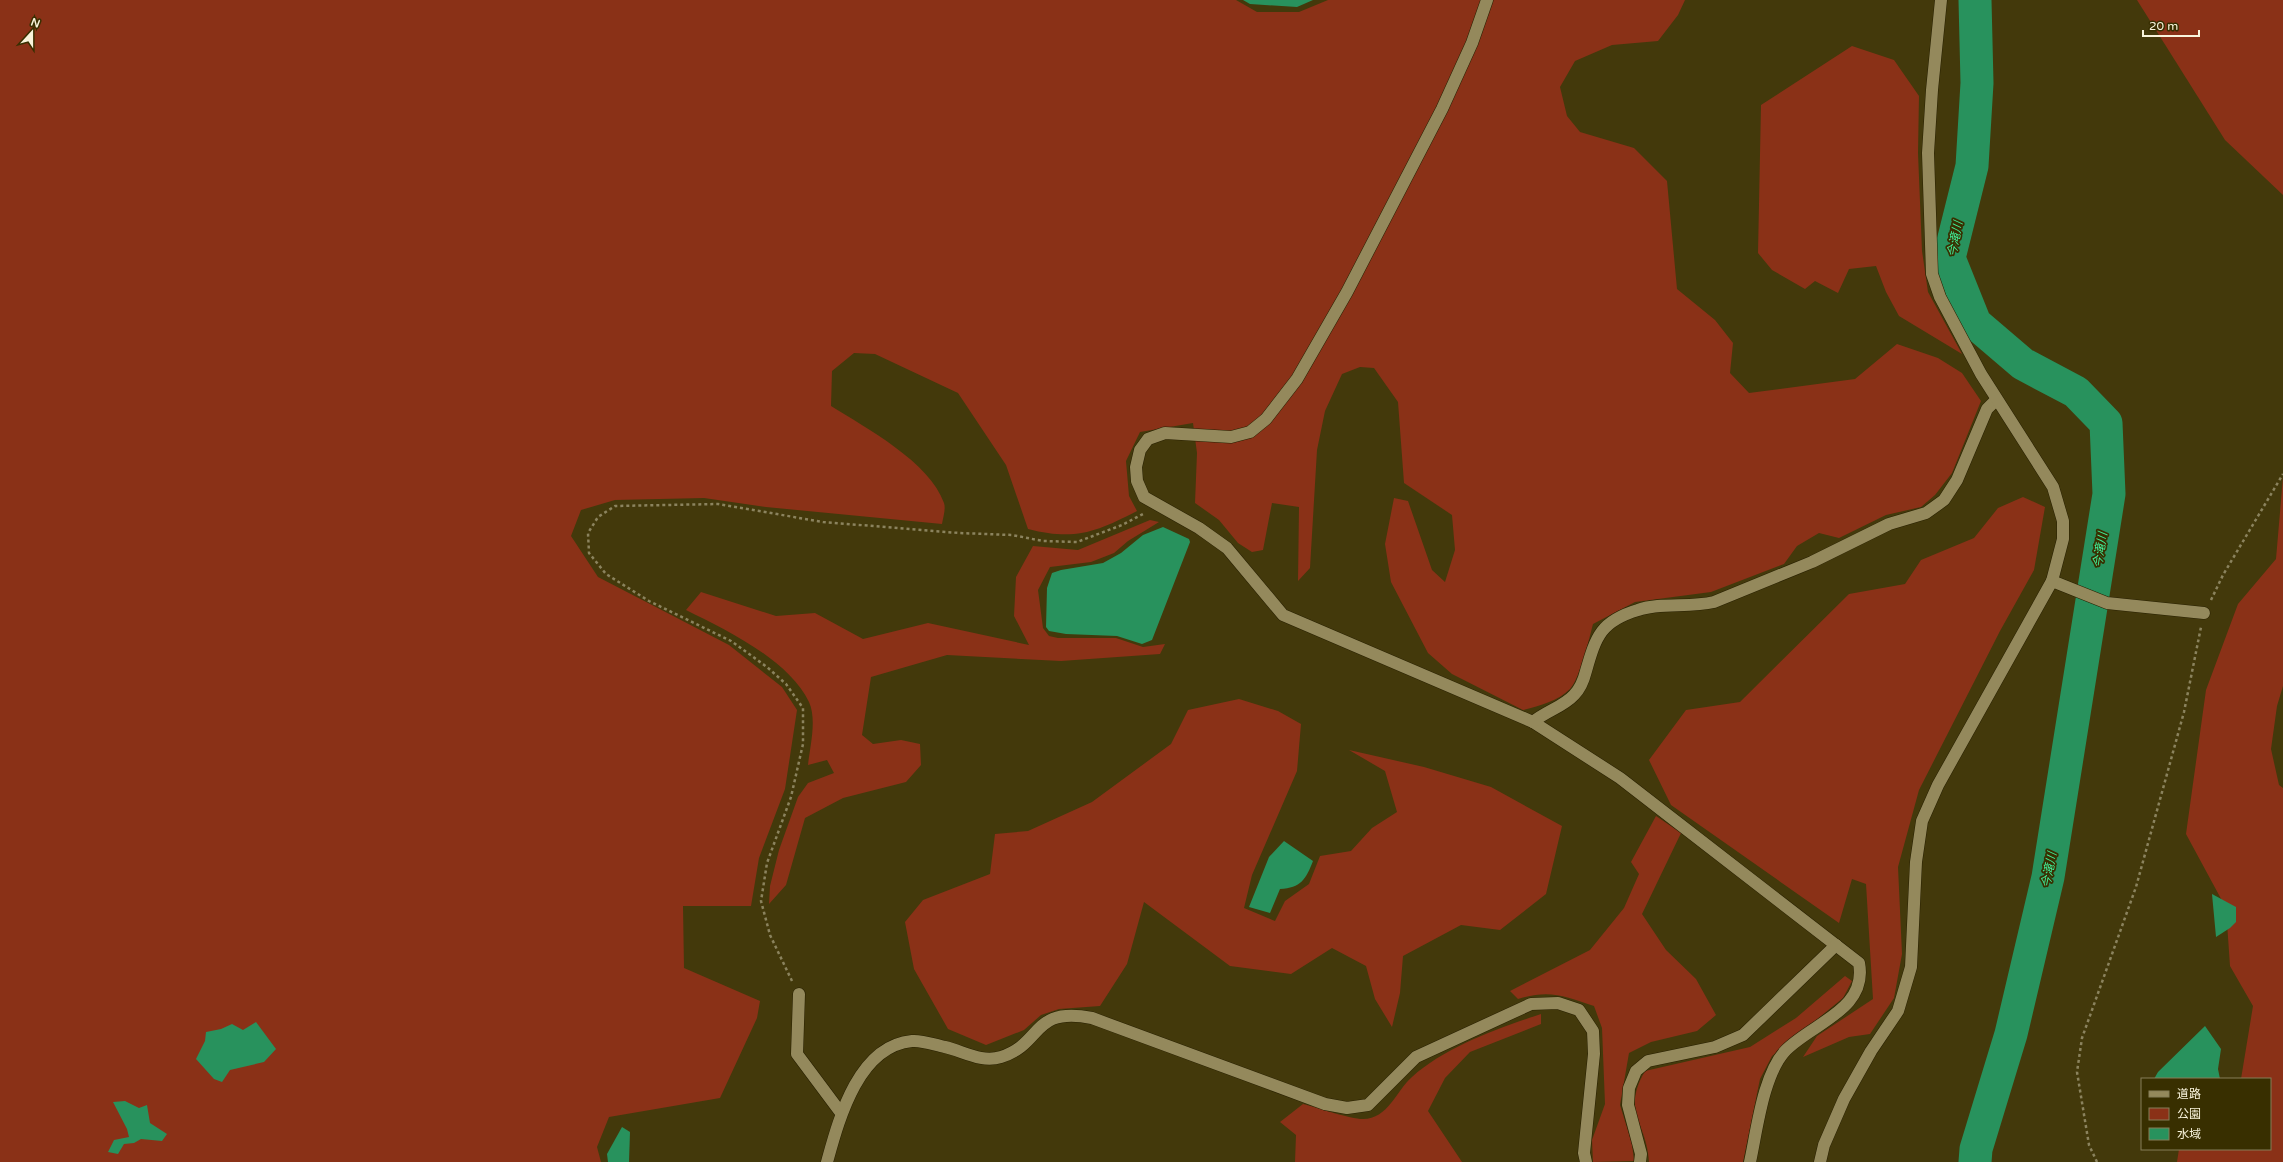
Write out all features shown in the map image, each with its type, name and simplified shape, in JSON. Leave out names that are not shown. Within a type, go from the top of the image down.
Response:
[{"type":"street","points":[[1487,0],[1472,43],[1442,109],[1347,292],[1297,379],[1266,419],[1250,432],[1231,437],[1165,433],[1148,439],[1140,450],[1136,467],[1137,481],[1144,497],[1157,506],[1199,528],[1227,548],[1283,615],[1533,722],[1620,778],[1859,963],[1860,983],[1853,999],[1786,1050],[1775,1066],[1762,1107],[1750,1162]]},
{"type":"street","points":[[1820,1162],[1824,1145],[1844,1099],[1871,1051],[1898,1010],[1911,967],[1916,862],[1922,821],[1938,784],[2052,581],[2063,539],[2063,521],[2053,487],[1996,400],[1940,297],[1932,274],[1928,153],[1932,90],[1941,0]]},
{"type":"street","points":[[1533,722],[1574,695],[1583,681],[1595,641],[1606,625],[1622,615],[1640,609],[1701,605],[1714,602],[1812,562],[1889,524],[1926,513],[1944,500],[1956,480],[1987,409],[1996,400]]},
{"type":"street","points":[[2052,581],[2107,603],[2204,614]]},
{"type":"street","points":[[1640,1162],[1641,1154],[1628,1105],[1629,1088],[1636,1071],[1648,1061],[1715,1047],[1743,1035],[1836,945]]},
{"type":"street","points":[[799,994],[797,1054],[841,1113]]},
{"type":"street","points":[[826,1162],[841,1113],[865,1069],[887,1048],[913,1040],[946,1047],[980,1059],[1000,1058],[1017,1049],[1051,1018],[1076,1015],[1092,1018],[1325,1104],[1347,1108],[1368,1105],[1416,1057],[1531,1004],[1558,1004],[1579,1010],[1593,1031],[1594,1054],[1584,1153],[1586,1162]]},
{"type":"path","points":[[2097,1162],[2089,1145],[2077,1072],[2082,1038],[2136,887],[2184,712],[2204,614],[2223,575],[2283,474]]},
{"type":"path","points":[[799,994],[770,935],[761,901],[767,864],[791,797],[803,744],[803,708],[786,684],[767,667],[731,641],[649,601],[606,574],[590,553],[588,533],[598,517],[615,506],[718,504],[823,522],[959,533],[1012,535],[1043,541],[1077,542],[1122,525],[1157,506]]},
{"type":"green space","points":[[0,0],[1236,0],[1257,12],[1299,12],[1328,0],[1685,0],[1678,15],[1658,41],[1612,45],[1575,61],[1560,87],[1567,116],[1580,132],[1634,148],[1667,181],[1677,289],[1715,320],[1733,343],[1730,373],[1749,393],[1855,379],[1897,344],[1938,358],[1962,373],[1981,401],[1952,473],[1935,495],[1921,507],[1886,515],[1839,538],[1819,533],[1797,546],[1784,564],[1711,592],[1635,602],[1593,624],[1581,668],[1574,684],[1570,689],[1554,700],[1523,710],[1452,674],[1428,653],[1391,582],[1385,544],[1394,498],[1408,501],[1432,570],[1445,582],[1455,550],[1452,515],[1404,483],[1398,402],[1374,368],[1360,367],[1342,374],[1325,411],[1317,450],[1310,568],[1298,581],[1299,507],[1272,503],[1263,550],[1252,552],[1238,543],[1219,520],[1195,503],[1197,453],[1193,423],[1140,432],[1126,461],[1129,496],[1137,511],[1097,529],[1085,532],[1072,534],[1044,533],[1028,529],[1006,465],[958,393],[875,354],[854,353],[832,371],[831,406],[895,447],[925,474],[937,488],[945,505],[942,524],[766,507],[704,498],[615,500],[581,510],[571,536],[598,577],[729,645],[782,687],[797,710],[785,789],[759,858],[751,906],[683,906],[684,968],[760,1001],[757,1018],[720,1098],[609,1117],[597,1147],[601,1162],[0,1162]]},
{"type":"green space","points":[[2137,0],[2283,0],[2283,195],[2225,140]]},
{"type":"green space","points":[[1852,46],[1894,60],[1919,96],[1918,153],[1922,251],[1928,292],[1962,354],[1899,316],[1886,292],[1876,266],[1849,269],[1838,293],[1815,281],[1805,289],[1772,270],[1758,253],[1761,105]]},
{"type":"green space","points":[[2283,477],[2283,686],[2277,706],[2271,749],[2279,785],[2283,788],[2283,1162],[2177,1162],[2179,1150],[2271,1150],[2271,1078],[2241,1078],[2253,1006],[2230,966],[2226,908],[2186,834],[2206,690],[2238,604],[2276,559]]},
{"type":"green space","points":[[2023,497],[2045,507],[2034,570],[2000,631],[1919,790],[1898,867],[1902,954],[1894,998],[1870,1034],[1849,1037],[1803,1057],[1817,1036],[1873,999],[1866,884],[1852,879],[1839,923],[1671,805],[1649,760],[1686,710],[1740,702],[1849,594],[1905,584],[1921,560],[1974,538],[1998,508]]},
{"type":"green space","points":[[1150,520],[1159,522],[1128,541],[1114,553],[1091,562],[1050,567],[1038,590],[1043,628],[1049,636],[1058,638],[1116,638],[1143,647],[1165,644],[1160,654],[1061,661],[947,655],[871,677],[862,735],[873,744],[901,740],[920,744],[921,765],[906,782],[843,798],[805,818],[786,885],[769,904],[770,886],[779,850],[798,797],[808,783],[834,773],[827,760],[808,765],[813,725],[811,709],[809,702],[787,672],[755,647],[686,610],[701,592],[776,616],[815,613],[863,639],[928,623],[1029,645],[1014,616],[1016,577],[1033,546],[1078,550]]},
{"type":"green space","points":[[1239,699],[1278,711],[1301,724],[1297,771],[1252,875],[1244,908],[1275,921],[1285,901],[1309,884],[1320,856],[1351,851],[1372,828],[1397,812],[1385,771],[1349,750],[1424,767],[1491,787],[1562,826],[1546,894],[1500,930],[1461,925],[1403,956],[1400,993],[1392,1027],[1375,999],[1366,966],[1332,948],[1291,974],[1230,966],[1144,902],[1127,964],[1100,1006],[1059,1009],[1041,1015],[1024,1030],[986,1045],[948,1029],[914,969],[905,922],[923,900],[990,874],[995,834],[1028,831],[1092,802],[1171,744],[1188,710]]},
{"type":"green space","points":[[1656,816],[1681,833],[1642,914],[1666,950],[1696,979],[1716,1015],[1697,1031],[1651,1042],[1629,1053],[1620,1105],[1632,1144],[1634,1161],[1593,1162],[1592,1140],[1605,1104],[1602,1028],[1594,1006],[1574,999],[1548,994],[1539,994],[1518,999],[1510,991],[1590,950],[1624,908],[1639,874],[1631,862]]},
{"type":"green space","points":[[1845,976],[1852,981],[1843,998],[1772,1056],[1760,1079],[1743,1162],[1649,1162],[1647,1148],[1635,1107],[1635,1097],[1638,1085],[1645,1071],[1750,1047],[1796,1018]]},
{"type":"green space","points":[[1541,1014],[1541,1024],[1470,1052],[1445,1078],[1428,1111],[1462,1162],[1295,1162],[1296,1135],[1280,1122],[1303,1104],[1357,1119],[1372,1118],[1391,1103],[1412,1077],[1440,1056],[1490,1032]]},
{"type":"water","points":[[1243,0],[1313,0],[1297,7],[1250,4]]},
{"type":"water","points":[[1163,527],[1189,539],[1190,542],[1152,640],[1142,644],[1117,636],[1066,634],[1049,631],[1046,627],[1047,588],[1052,573],[1061,570],[1103,563],[1121,553],[1143,535]]},
{"type":"water","points":[[1284,841],[1313,861],[1308,873],[1302,881],[1293,887],[1280,889],[1270,913],[1249,907],[1269,857]]},
{"type":"water","points":[[2212,894],[2236,907],[2236,922],[2216,937]]},
{"type":"water","points":[[256,1022],[276,1049],[264,1062],[230,1070],[222,1082],[214,1079],[196,1059],[205,1041],[206,1032],[221,1029],[232,1024],[243,1030]]},
{"type":"water","points":[[2205,1026],[2221,1049],[2218,1069],[2220,1078],[2155,1078],[2158,1072]]},
{"type":"water","points":[[125,1101],[139,1108],[147,1105],[150,1123],[167,1134],[162,1141],[141,1139],[134,1143],[124,1144],[118,1154],[108,1152],[114,1140],[129,1137],[127,1129],[113,1102]]},
{"type":"water","points":[[622,1127],[630,1132],[629,1162],[608,1162],[607,1154]]},
{"type":"waterway","name":"今滝川","points":[[1975,0],[1977,83],[1972,166],[1949,258],[1975,323],[2023,364],[2076,392],[2106,423],[2109,494],[2048,877],[2011,1034],[1976,1149],[1975,1162]]}]
